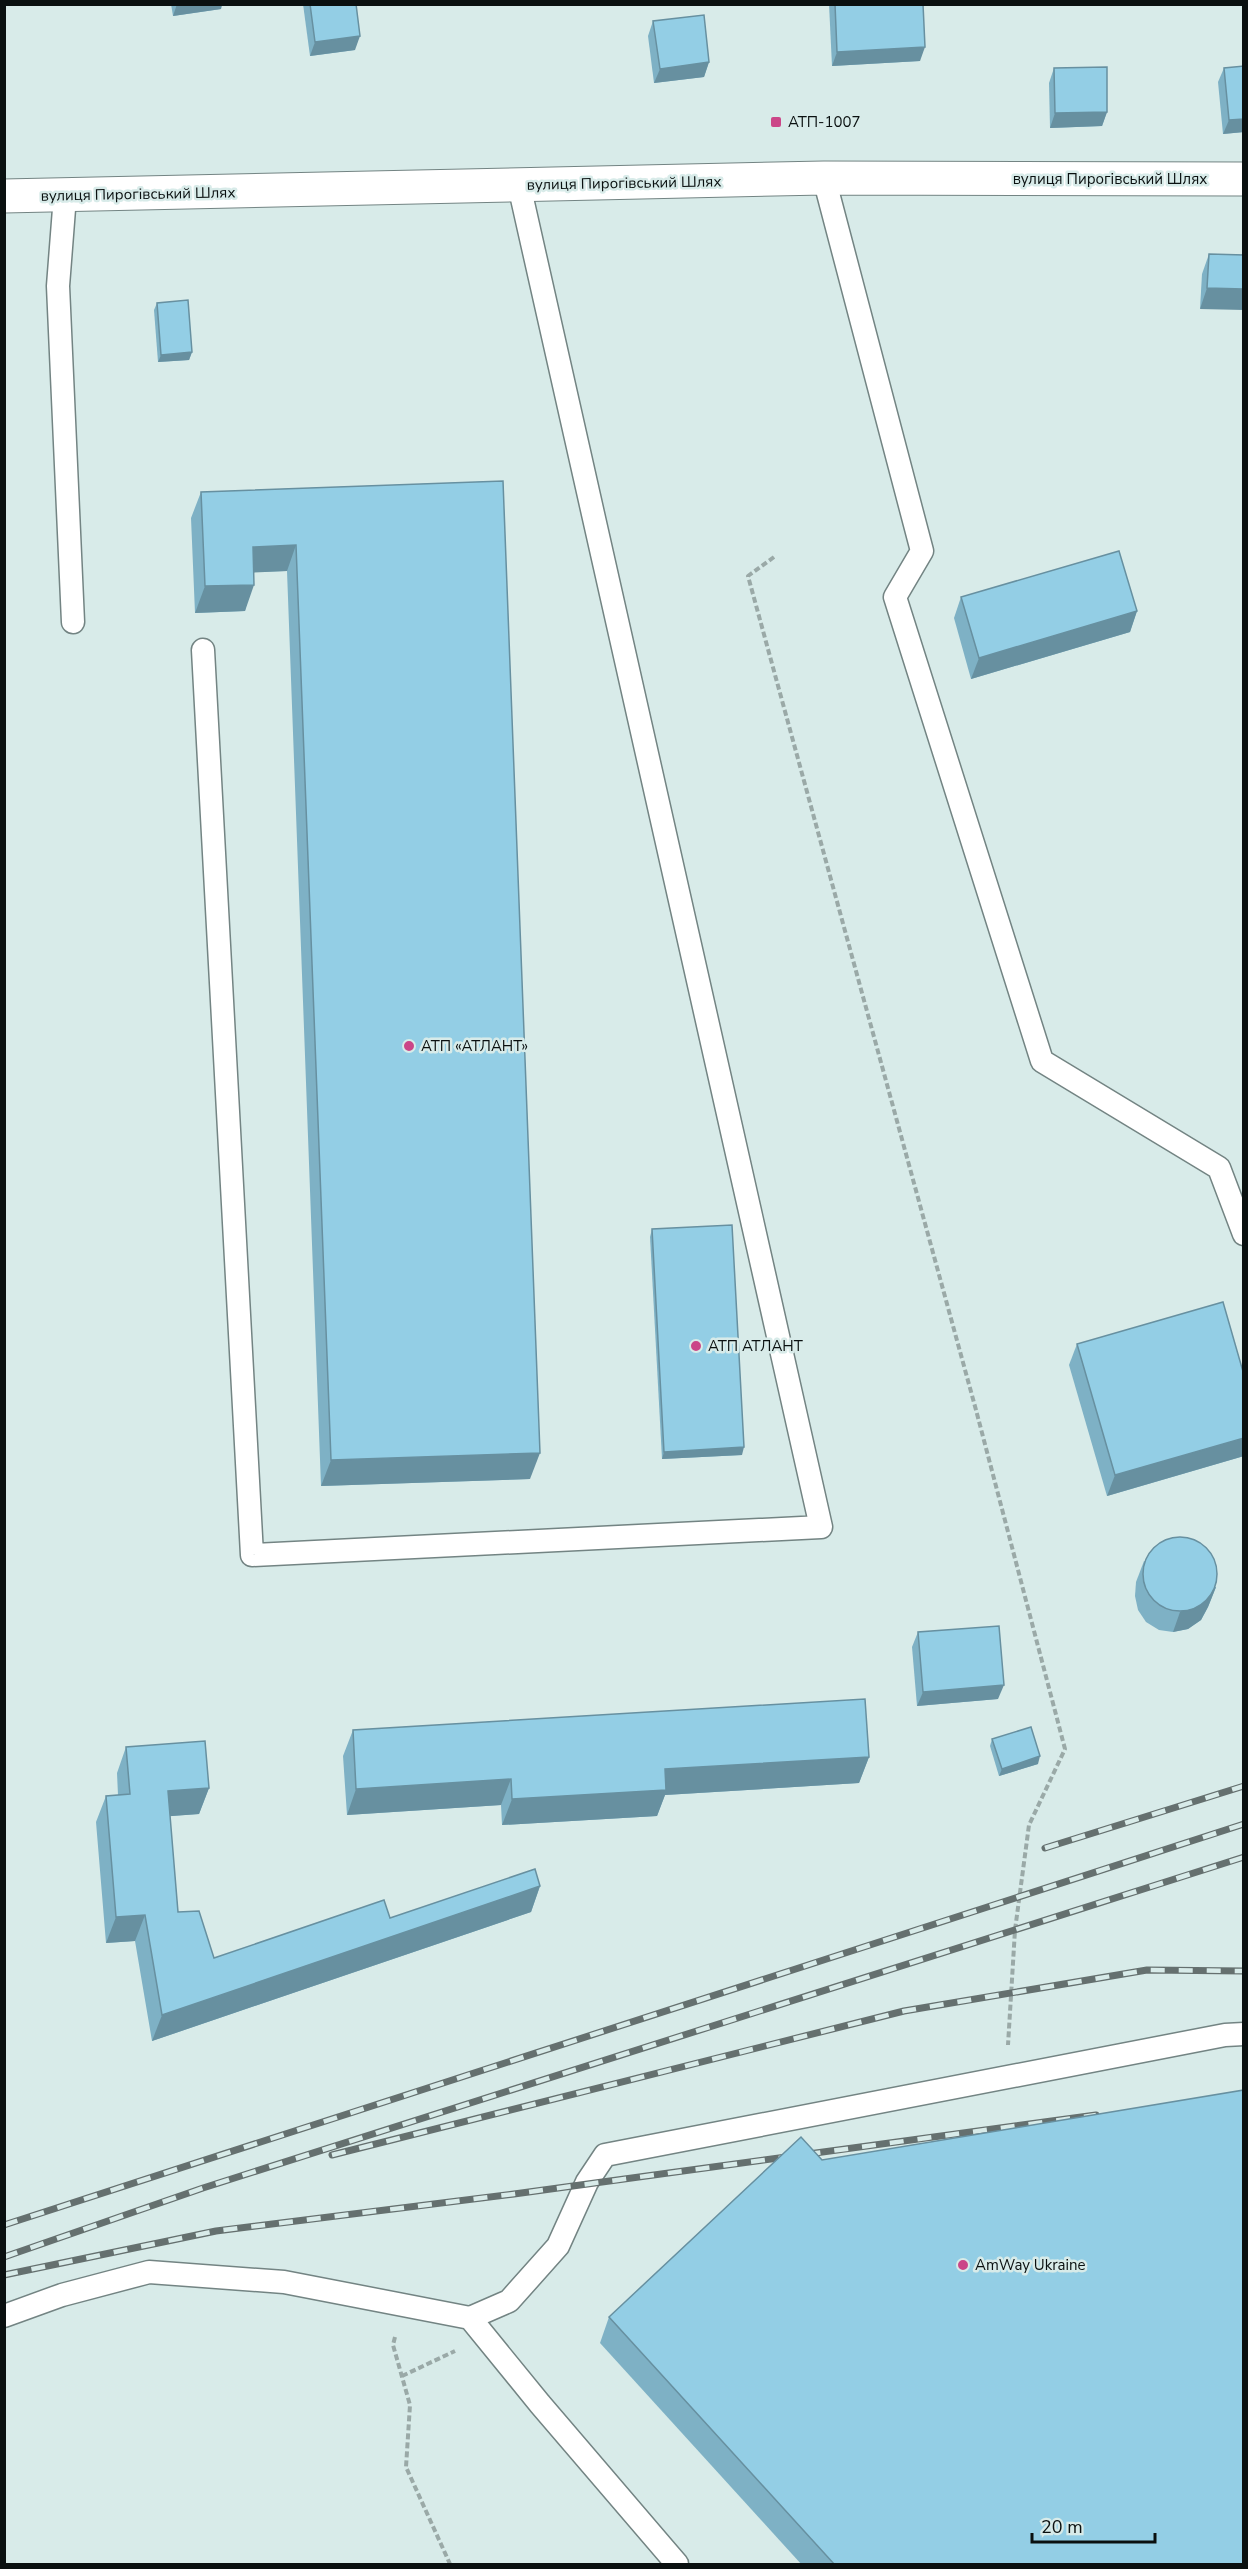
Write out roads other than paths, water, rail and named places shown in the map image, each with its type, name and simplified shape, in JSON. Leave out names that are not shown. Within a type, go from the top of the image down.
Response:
[{"type":"street","name":"вулиця Пирогівський Шлях","points":[[4,196],[824,178],[1244,179]]},
{"type":"lane","points":[[824,178],[922,551],[895,597],[1042,1061],[1219,1168],[1244,1234]]},
{"type":"lane","points":[[203,650],[252,1555],[821,1527],[519,185]]},
{"type":"lane","points":[[65,196],[58,286],[73,622]]},
{"type":"lane","points":[[4,2316],[62,2295],[149,2272],[284,2282],[470,2318],[509,2301],[558,2247],[587,2182],[604,2155],[1225,2035],[1244,2034]]},
{"type":"lane","points":[[470,2318],[677,2565]]},
{"type":"railway","points":[[1045,1848],[1244,1786]]},
{"type":"railway","points":[[4,2225],[1244,1824]]},
{"type":"railway","points":[[4,2257],[203,2188],[1244,1857]]},
{"type":"railway","points":[[332,2155],[904,2011],[1147,1970],[1244,1971]]},
{"type":"railway","points":[[4,2275],[216,2231],[514,2194],[1096,2115]]},
{"type":"place","name":"АТП-1007","points":[[776,122]]},
{"type":"place","name":"АТП «АТЛАНТ»","points":[[409,1046]]},
{"type":"place","name":"АТП АТЛАНТ","points":[[696,1346]]},
{"type":"place","name":"AmWay Ukraine","points":[[963,2265]]}]
